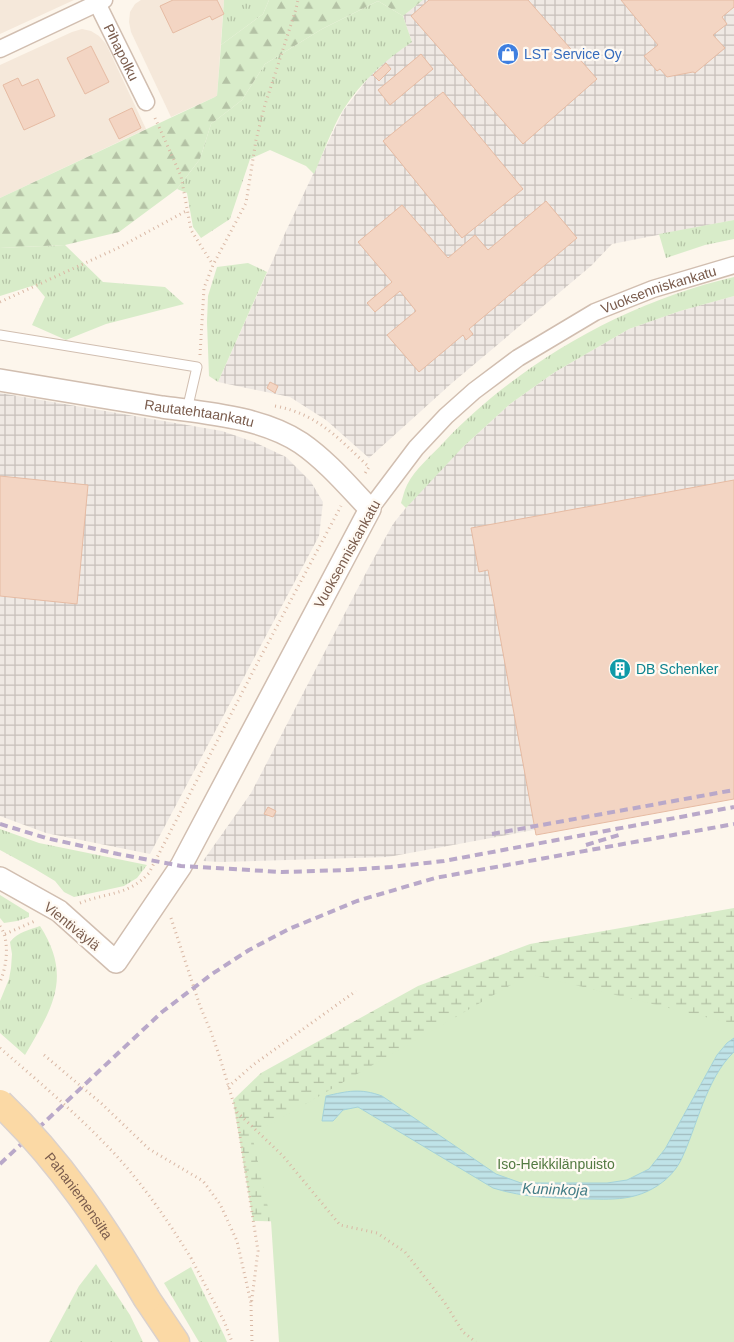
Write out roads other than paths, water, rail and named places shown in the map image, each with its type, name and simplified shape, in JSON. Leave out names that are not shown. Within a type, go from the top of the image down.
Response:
[{"type":"main road","name":"Pahaniemensilta","points":[[0,1103],[42,1147],[76,1188],[121,1255],[147,1299]]},
{"type":"main road","points":[[147,1299],[163,1342]]},
{"type":"main road","points":[[147,1299],[176,1342]]},
{"type":"street","points":[[0,49],[101,1]]},
{"type":"street","name":"Pihapolku","points":[[101,1],[146,102]]},
{"type":"street","name":"Vuoksenniskankatu","points":[[116,962],[184,860],[370,509],[416,448],[446,416],[474,391],[518,358],[595,312],[653,289],[734,265]]},
{"type":"street","name":"Rautatehtaankatu","points":[[0,380],[214,413],[251,422],[279,432],[300,443],[324,462],[370,509]]},
{"type":"street","name":"Vientiväylä","points":[[0,878],[59,911],[116,962]]},
{"type":"lane","points":[[0,335],[197,368],[187,410]]},
{"type":"water","name":"Kuninkoja","points":[[734,1038],[734,1052],[724,1063],[709,1089],[687,1147],[677,1167],[672,1174],[652,1189],[630,1197],[609,1199],[540,1197],[505,1191],[493,1188],[358,1107],[343,1110],[333,1121],[322,1121],[326,1096],[348,1092],[367,1092],[382,1096],[496,1174],[521,1183],[607,1183],[627,1180],[649,1169],[665,1149],[717,1055]]},
{"type":"railway","points":[[492,834],[734,790]]},
{"type":"railway","points":[[0,824],[46,838],[181,866],[282,872],[348,870],[444,861],[734,807]]},
{"type":"railway","points":[[0,1164],[162,1012],[212,974],[249,950],[289,929],[357,901],[435,878],[734,824]]},
{"type":"railway","points":[[586,845],[622,834]]},
{"type":"place","name":"LST Service Oy","points":[[508,54]]},
{"type":"place","name":"DB Schenker","points":[[620,669]]},
{"type":"park label","name":"Iso-Heikkilänpuisto","points":[[556,1164]]}]
